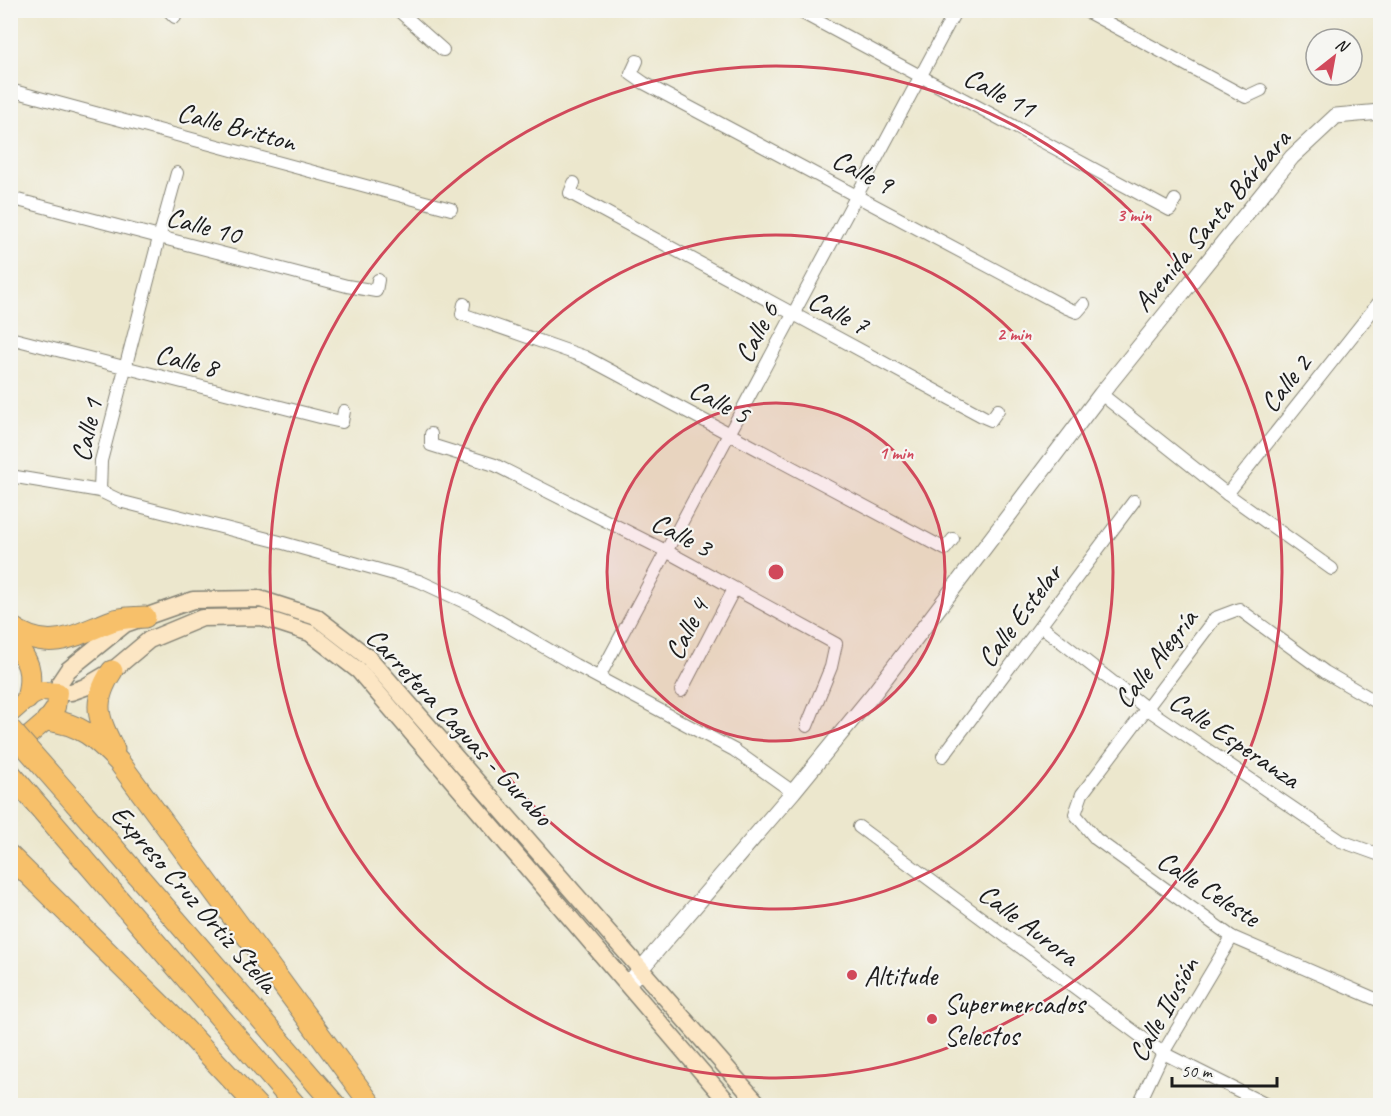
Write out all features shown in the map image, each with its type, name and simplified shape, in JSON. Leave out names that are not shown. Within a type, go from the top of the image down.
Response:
[{"type":"highway","points":[[10,626],[20,633],[46,641],[75,636],[114,620],[144,617]]},
{"type":"highway","points":[[10,638],[24,654],[30,669],[31,683],[27,699]]},
{"type":"highway","points":[[112,671],[102,686],[97,708],[102,726],[119,762]]},
{"type":"highway","points":[[47,720],[62,722],[84,730],[101,743],[119,762],[372,1106]]},
{"type":"highway","name":"Expreso Cruz Ortiz Stella","points":[[10,729],[336,1106]]},
{"type":"highway","name":"Expreso Cruz Ortiz Stella","points":[[10,773],[296,1106]]},
{"type":"highway","points":[[10,856],[179,1023],[257,1106]]},
{"type":"main road","name":"Carretera Caguas - Gurabo","points":[[731,1106],[359,671],[310,633],[261,617],[202,618],[149,640],[112,671],[85,687],[71,692],[58,692],[60,682],[68,670],[125,624],[193,600],[260,599],[316,617],[369,658],[760,1106]]},
{"type":"main road","points":[[10,714],[27,699],[42,691],[58,692],[56,707],[47,720],[10,752]]},
{"type":"street","points":[[398,10],[443,50]]},
{"type":"street","name":"Calle 11","points":[[797,10],[1170,210],[1175,200]]},
{"type":"street","name":"Calle 6","points":[[599,677],[956,10]]},
{"type":"street","points":[[1084,10],[1246,97],[1261,90]]},
{"type":"street","name":"Calle 9","points":[[637,61],[631,74],[644,83],[1067,308],[1077,312],[1084,304]]},
{"type":"street","name":"Calle Britton","points":[[10,90],[451,209]]},
{"type":"street","name":"Avenida Santa Bárbara","points":[[628,984],[793,792],[874,693],[1101,394],[1292,157],[1336,116],[1380,112]]},
{"type":"street","name":"Calle 1","points":[[177,174],[101,461],[100,491],[123,502],[419,581],[473,606],[734,750],[793,792]]},
{"type":"street","name":"Calle 7","points":[[574,183],[570,193],[793,315],[984,417],[991,420],[998,410]]},
{"type":"street","name":"Calle 10","points":[[10,198],[347,286],[376,291],[378,280]]},
{"type":"street","name":"Calle 2","points":[[1227,494],[1380,301]]},
{"type":"street","name":"Calle 5","points":[[464,304],[462,314],[585,357],[945,549],[953,539]]},
{"type":"street","name":"Calle 8","points":[[10,338],[124,369],[328,419],[342,422],[344,411]]},
{"type":"street","points":[[1101,394],[1227,494],[1332,569]]},
{"type":"street","name":"Calle 3","points":[[431,434],[431,445],[495,465],[666,551],[836,644],[831,667],[807,726]]},
{"type":"street","points":[[10,476],[100,491]]},
{"type":"street","name":"Calle Estelar","points":[[943,756],[1134,501]]},
{"type":"street","name":"Calle 4","points":[[681,691],[734,589]]},
{"type":"street","name":"Calle Alegría","points":[[1080,798],[1215,618],[1239,609],[1324,672],[1380,704]]},
{"type":"street","name":"Calle Esperanza","points":[[1041,626],[1146,708],[1341,841],[1380,855]]},
{"type":"street","name":"Calle Celeste","points":[[1080,798],[1075,814],[1096,839],[1232,937],[1380,1001]]},
{"type":"street","name":"Calle Aurora","points":[[859,827],[1163,1053],[1269,1106]]},
{"type":"street","name":"Calle Ilusión","points":[[1138,1106],[1163,1053],[1232,937]]},
{"type":"place","name":"Altitude","points":[[852,975]]},
{"type":"place","name":"Supermercados Selectos","points":[[932,1019]]}]
